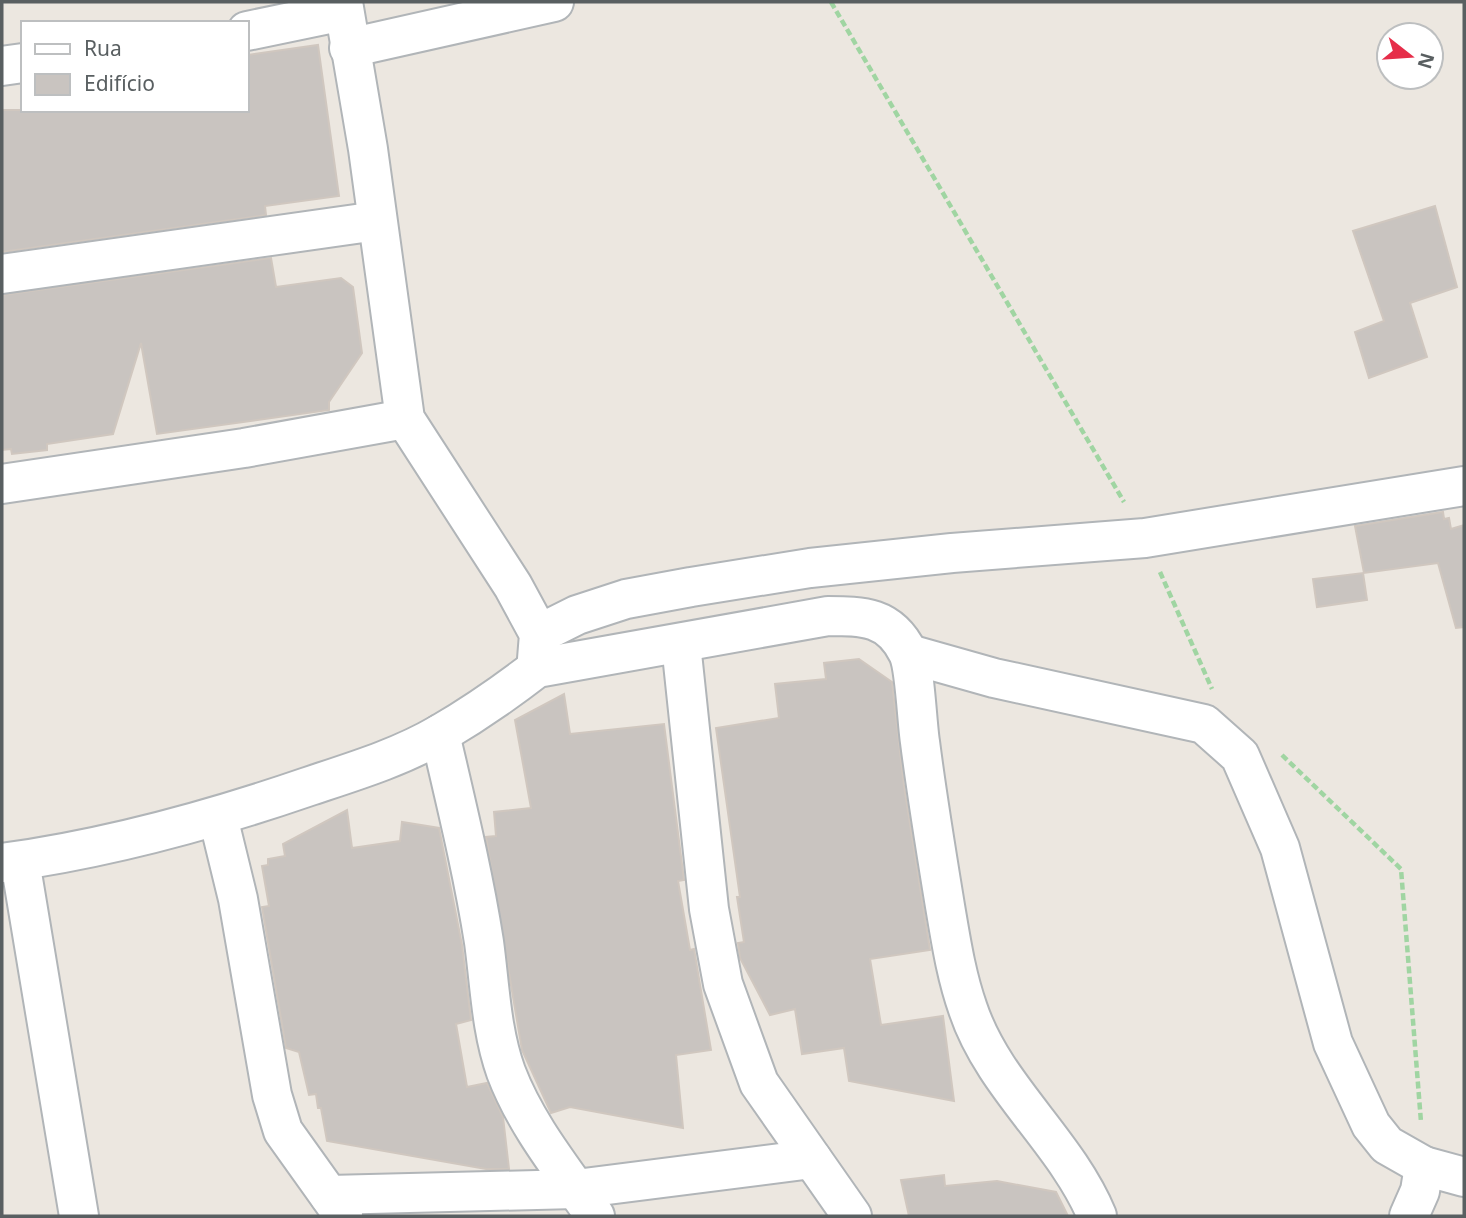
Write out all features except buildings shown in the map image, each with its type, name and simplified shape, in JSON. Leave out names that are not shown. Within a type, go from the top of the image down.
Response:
[{"type":"street","points":[[248,31],[554,2]]},
{"type":"street","points":[[345,20],[368,149],[405,419],[513,586],[538,651]]},
{"type":"street","points":[[2,66],[21,63]]},
{"type":"street","points":[[2,274],[377,221]]},
{"type":"street","points":[[2,484],[244,448],[405,419]]},
{"type":"street","points":[[79,1216],[11,862],[218,817],[403,752],[440,734],[499,697],[538,651],[577,615],[626,599],[810,568],[952,552],[1145,538],[1464,486]]},
{"type":"street","points":[[538,651],[681,644],[828,616],[866,616],[888,627],[909,654],[930,826],[954,963],[968,1012],[995,1063],[1091,1200],[1097,1216]]},
{"type":"street","points":[[681,644],[709,909],[723,984],[760,1083],[852,1216]]},
{"type":"street","points":[[909,654],[994,678],[1204,724],[1240,756],[1280,848],[1333,1043],[1371,1125],[1387,1145],[1424,1166],[1464,1177]]},
{"type":"street","points":[[440,734],[460,816],[484,941],[495,1034],[525,1116],[585,1203]]},
{"type":"street","points":[[218,817],[238,899],[279,1119],[283,1131],[336,1205],[585,1203],[812,1159]]},
{"type":"street","points":[[1409,1216],[1420,1191],[1424,1166]]},
{"type":"path","points":[[831,2],[1145,538],[1211,688],[1221,697]]},
{"type":"path","points":[[1281,754],[1401,869],[1424,1166]]}]
